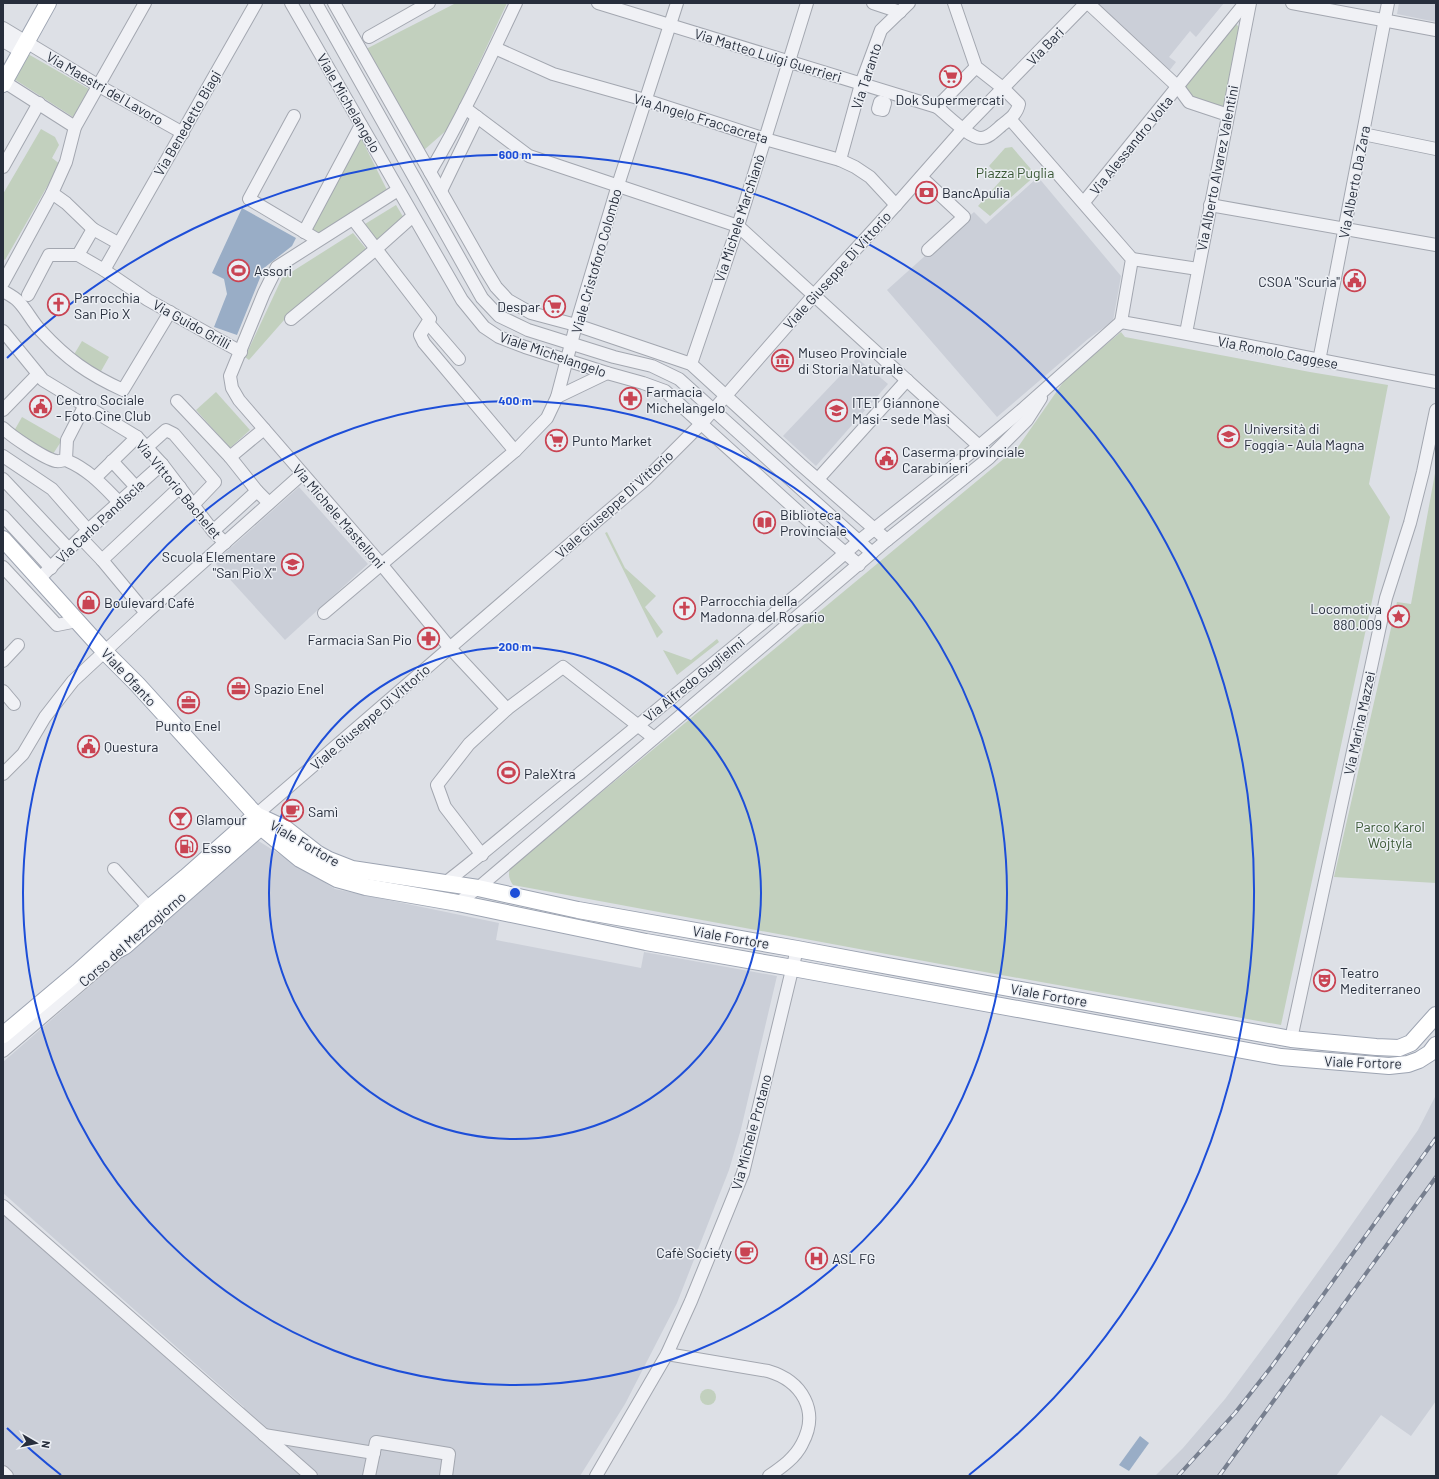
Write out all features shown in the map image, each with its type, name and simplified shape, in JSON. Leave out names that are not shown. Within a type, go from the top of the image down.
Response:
[{"type":"main road","points":[[3,82],[48,3]]},
{"type":"main road","name":"Viale Ofanto","points":[[3,539],[45,574],[77,621],[136,684],[258,821]]},
{"type":"main road","name":"Viale Fortore","points":[[258,821],[286,829],[318,854],[329,860],[352,868],[478,888],[651,924],[1291,1038],[1399,1048],[1412,1043],[1436,1015]]},
{"type":"main road","name":"Viale Fortore","points":[[258,821],[300,859],[337,879],[646,942],[1281,1057],[1389,1066],[1408,1064],[1419,1060],[1430,1053],[1436,1045]]},
{"type":"main road","name":"Corso del Mezzogiorno","points":[[3,1035],[78,972],[149,908],[258,821]]},
{"type":"main road","name":"Corso del Mezzogiorno","points":[[125,946],[258,821]]},
{"type":"main road","points":[[646,942],[651,924]]},
{"type":"main road","points":[[78,972],[125,946]]},
{"type":"main road","points":[[1281,1057],[1284,1046],[1291,1038]]},
{"type":"street","points":[[3,283],[6,267],[52,193],[66,162],[76,127],[145,3]]},
{"type":"street","name":"Via Benedetto Biagi","points":[[104,270],[256,3]]},
{"type":"street","name":"Viale Michelangelo","points":[[291,3],[462,300],[484,327],[499,337],[525,347],[665,391],[859,565]]},
{"type":"street","name":"Viale Michelangelo","points":[[316,3],[479,294],[499,316],[528,330],[652,366],[666,371],[679,379],[872,553]]},
{"type":"street","points":[[334,3],[485,269],[496,287],[508,300],[531,313],[576,325],[691,364],[887,540]]},
{"type":"street","points":[[369,37],[429,3]]},
{"type":"street","points":[[430,172],[465,108],[516,3]]},
{"type":"street","name":"Via Matteo Luigi Guerrieri","points":[[600,3],[937,107]]},
{"type":"street","name":"Viale Cristoforo Colombo","points":[[324,613],[515,451],[547,418],[557,397],[576,325],[618,185],[677,3]]},
{"type":"street","name":"Via Michele Marchianò","points":[[691,364],[738,226],[807,3]]},
{"type":"street","points":[[873,3],[900,12]]},
{"type":"street","name":"Via Taranto","points":[[840,160],[861,84],[882,30],[909,3]]},
{"type":"street","points":[[954,3],[976,67],[1004,89],[1019,104],[1017,112],[1010,119],[986,137],[980,138],[973,136],[963,129],[937,107],[976,67]]},
{"type":"street","points":[[1087,3],[1178,87],[1189,102],[1228,116]]},
{"type":"street","name":"Via Bari","points":[[1004,89],[1087,3]]},
{"type":"street","name":"Via Alessandro Volta","points":[[1084,202],[1245,3]]},
{"type":"street","name":"Via Alberto Alvarez Valentini","points":[[1186,333],[1250,3]]},
{"type":"street","points":[[1292,3],[1436,30]]},
{"type":"street","name":"Via Alberto Da Zara","points":[[1319,360],[1388,3]]},
{"type":"street","points":[[3,28],[24,47]]},
{"type":"street","points":[[3,41],[24,47]]},
{"type":"street","name":"Via Maestri del Lavoro","points":[[24,47],[99,86],[183,133]]},
{"type":"street","name":"Via Angelo Fraccacreta","points":[[495,48],[553,74],[645,100],[765,139],[840,160],[855,167],[870,177],[896,205]]},
{"type":"street","points":[[3,82],[76,127]]},
{"type":"street","name":"Viale Giuseppe Di Vittorio","points":[[258,821],[450,648],[599,518],[645,480],[714,410],[813,296],[963,129],[1004,89]]},
{"type":"street","points":[[3,167],[39,103]]},
{"type":"street","points":[[465,108],[529,156],[738,226],[979,446]]},
{"type":"street","points":[[294,116],[249,199],[318,240]]},
{"type":"street","points":[[441,191],[476,117]]},
{"type":"street","points":[[1010,119],[1084,202],[1132,259],[1198,269]]},
{"type":"street","points":[[304,232],[361,125]]},
{"type":"street","points":[[1363,134],[1436,149]]},
{"type":"street","points":[[921,177],[964,217],[928,250]]},
{"type":"street","name":"Via Michele Mastelloni","points":[[398,190],[277,267],[264,293],[230,376],[232,388],[239,400],[381,564],[450,648],[507,708]]},
{"type":"street","points":[[52,193],[66,203],[93,229],[118,243]]},
{"type":"street","points":[[1210,205],[1436,246]]},
{"type":"street","points":[[291,319],[376,249],[413,216]]},
{"type":"street","points":[[353,219],[420,304],[430,319],[420,335],[424,343],[515,451]]},
{"type":"street","points":[[28,295],[49,255],[78,255],[93,229]]},
{"type":"street","name":"Via Guido Grilli","points":[[78,255],[104,270],[148,300],[241,352]]},
{"type":"street","points":[[1121,322],[1132,259]]},
{"type":"street","points":[[3,291],[17,300],[39,329],[59,350],[77,365],[105,382],[123,390],[170,312]]},
{"type":"street","points":[[462,300],[479,294]]},
{"type":"street","name":"Via Romolo Caggese","points":[[1121,322],[1186,333],[1436,382]]},
{"type":"street","name":"Via Alfredo Guglielmi","points":[[445,883],[482,855],[547,799],[859,541],[979,446],[1121,322]]},
{"type":"street","points":[[428,323],[458,359]]},
{"type":"street","name":"Via Vittorio Bachelet","points":[[3,331],[43,380],[137,437],[162,464],[213,531],[225,543]]},
{"type":"street","points":[[557,397],[607,373]]},
{"type":"street","points":[[3,410],[38,374]]},
{"type":"street","points":[[818,479],[907,380]]},
{"type":"street","name":"Via Alfredo Guglielmi","points":[[458,903],[478,888],[887,540],[989,458],[1027,420],[1052,382]]},
{"type":"street","points":[[177,402],[230,457],[257,491],[269,503]]},
{"type":"street","points":[[66,459],[67,440],[85,405]]},
{"type":"street","name":"Via Marina Mazzei","points":[[1291,1038],[1386,598],[1410,523],[1424,472],[1436,410]]},
{"type":"street","points":[[3,428],[11,436],[47,456],[57,461],[66,459],[82,468],[95,478],[119,502]]},
{"type":"street","points":[[230,457],[264,429]]},
{"type":"street","points":[[147,447],[166,430],[174,434],[215,482],[193,505]]},
{"type":"street","points":[[95,478],[137,437]]},
{"type":"street","points":[[3,456],[52,489],[102,560],[146,613]]},
{"type":"street","points":[[112,461],[136,486]]},
{"type":"street","name":"Via Carlo Pandiscia","points":[[45,574],[69,549],[136,486],[162,464]]},
{"type":"street","points":[[3,774],[23,754],[45,717],[72,681],[302,474]]},
{"type":"street","points":[[3,479],[69,549]]},
{"type":"street","points":[[102,560],[180,487]]},
{"type":"street","points":[[923,490],[933,503]]},
{"type":"street","points":[[213,531],[257,491]]},
{"type":"street","points":[[3,516],[45,574]]},
{"type":"street","points":[[3,567],[57,625],[77,621]]},
{"type":"street","points":[[3,661],[18,645]]},
{"type":"street","points":[[482,855],[445,807],[437,785],[469,744],[507,708],[563,667],[654,738]]},
{"type":"street","points":[[3,691],[14,704]]},
{"type":"street","points":[[114,869],[149,908]]},
{"type":"street","name":"Corso del Mezzogiorno","points":[[3,1051],[125,946]]},
{"type":"street","name":"Via Michele Protano","points":[[596,1476],[667,1354],[691,1301],[743,1173],[797,949]]},
{"type":"street","points":[[40,1019],[78,972]]},
{"type":"street","points":[[3,1206],[310,1476]]},
{"type":"street","points":[[667,1354],[768,1371],[784,1377],[800,1391],[805,1398],[809,1415],[807,1435],[796,1454],[769,1476]]},
{"type":"street","points":[[264,1435],[374,1452]]},
{"type":"street","points":[[369,1476],[376,1442],[449,1454],[446,1476]]},
{"type":"street","points":[[3,1472],[7,1476]]},
{"type":"shaded area","points":[[1098,3],[1224,3],[1196,37],[1190,31],[1169,57],[1176,62],[1169,71],[1096,5]]},
{"type":"shaded area","points":[[1399,3],[1436,3],[1436,22],[1397,14]]},
{"type":"shaded area","points":[[1038,177],[1121,276],[1113,321],[1088,339],[997,417],[887,290],[974,212],[986,224]]},
{"type":"shaded area","name":"ITET Giannone Masi - sede Masi","points":[[857,358],[888,384],[816,466],[783,436]]},
{"type":"shaded area","name":"Scuola Elementare \"San Pio X\"","points":[[299,487],[368,564],[285,640],[215,563]]},
{"type":"shaded area","points":[[257,840],[335,889],[499,923],[496,940],[641,968],[644,952],[777,976],[741,1129],[729,1170],[677,1303],[625,1404],[580,1476],[303,1476],[301,1474],[299,1476],[3,1476],[3,1213],[236,1418],[244,1407],[3,1193],[3,1062]]},
{"type":"shaded area","points":[[1436,1095],[1436,1401],[1411,1436],[1381,1415],[1336,1476],[1155,1476],[1183,1448],[1225,1399],[1277,1329],[1418,1130]]},
{"type":"green space","points":[[456,3],[507,3],[449,128],[424,150],[366,49]]},
{"type":"green space","points":[[1236,24],[1239,27],[1226,108],[1193,97],[1185,87]]},
{"type":"green space","points":[[28,54],[89,89],[73,117],[14,79]]},
{"type":"green space","points":[[41,129],[55,137],[59,145],[52,158],[60,164],[5,260],[3,259],[3,194]]},
{"type":"green space","points":[[360,136],[387,190],[320,236],[309,228]]},
{"type":"green space","name":"Piazza Puglia","points":[[1012,147],[1036,175],[990,216],[978,206],[1002,179],[989,166],[1005,148]]},
{"type":"green space","points":[[396,205],[405,220],[379,243],[365,224]]},
{"type":"green space","points":[[353,233],[368,251],[292,311],[249,360],[245,357],[282,278]]},
{"type":"green space","points":[[1121,332],[1125,337],[1310,372],[1388,385],[1369,484],[1390,517],[1281,1025],[513,885],[509,877],[510,868],[1018,447],[1066,378]]},
{"type":"green space","points":[[82,341],[109,357],[100,373],[72,358]]},
{"type":"green space","points":[[216,392],[250,430],[230,448],[196,410]]},
{"type":"green space","points":[[22,417],[62,440],[53,454],[14,431]]},
{"type":"green space","name":"Parco Karol Wojtyla","points":[[1436,468],[1436,883],[1334,877],[1397,602],[1411,604]]},
{"type":"green space","points":[[607,532],[625,568],[656,596],[645,607],[663,632],[657,638],[605,533]]},
{"type":"green space","points":[[717,639],[719,642],[677,675],[663,650],[691,660]]},
{"type":"green space","points":[[708,1389],[714,1391],[716,1397],[714,1403],[708,1405],[702,1403],[700,1397],[702,1391]]},
{"type":"water","name":"Assori","points":[[242,208],[296,238],[292,246],[264,268],[237,335],[214,327],[227,294],[224,279],[212,273]]},
{"type":"water","points":[[1140,1436],[1149,1443],[1129,1471],[1119,1465]]},
{"type":"railway","points":[[1178,1476],[1235,1413],[1272,1366],[1436,1138]]},
{"type":"railway","points":[[1219,1476],[1436,1177]]},
{"type":"place","name":"Dok Supermercati","points":[[950,77]]},
{"type":"place","name":"BancApulia","points":[[926,192]]},
{"type":"place","name":"Assori","points":[[238,270]]},
{"type":"place","name":"CSOA \"Scurìa\"","points":[[1355,281]]},
{"type":"place","name":"Parrocchia San Pio X","points":[[58,305]]},
{"type":"place","name":"Despar","points":[[555,306]]},
{"type":"place","name":"Museo Provinciale di Storia Naturale","points":[[782,360]]},
{"type":"place","name":"Farmacia Michelangelo","points":[[631,399]]},
{"type":"place","name":"Centro Sociale - Foto Cine Club","points":[[40,407]]},
{"type":"place","name":"ITET Giannone Masi - sede Masi","points":[[836,410]]},
{"type":"place","name":"Università di Foggia - Aula Magna","points":[[1229,436]]},
{"type":"place","name":"Punto Market","points":[[556,440]]},
{"type":"place","name":"Caserma provinciale Carabinieri","points":[[886,459]]},
{"type":"place","name":"Biblioteca Provinciale","points":[[765,522]]},
{"type":"place","name":"Scuola Elementare \"San Pio X\"","points":[[292,564]]},
{"type":"place","name":"Boulevard Café","points":[[89,602]]},
{"type":"place","name":"Parrocchia della Madonna del Rosario","points":[[685,608]]},
{"type":"place","name":"Locomotiva 880.009","points":[[1398,616]]},
{"type":"place","name":"Farmacia San Pio","points":[[428,639]]},
{"type":"place","name":"Spazio Enel","points":[[239,688]]},
{"type":"place","name":"Punto Enel","points":[[188,703]]},
{"type":"place","name":"Questura","points":[[89,746]]},
{"type":"place","name":"PaleXtra","points":[[508,773]]},
{"type":"place","name":"Samì","points":[[293,811]]},
{"type":"place","name":"Glamour","points":[[181,819]]},
{"type":"place","name":"Esso","points":[[187,847]]},
{"type":"place","name":"Teatro Mediterraneo","points":[[1325,980]]},
{"type":"place","name":"Cafè Society","points":[[747,1252]]},
{"type":"place","name":"ASL FG","points":[[817,1258]]}]
